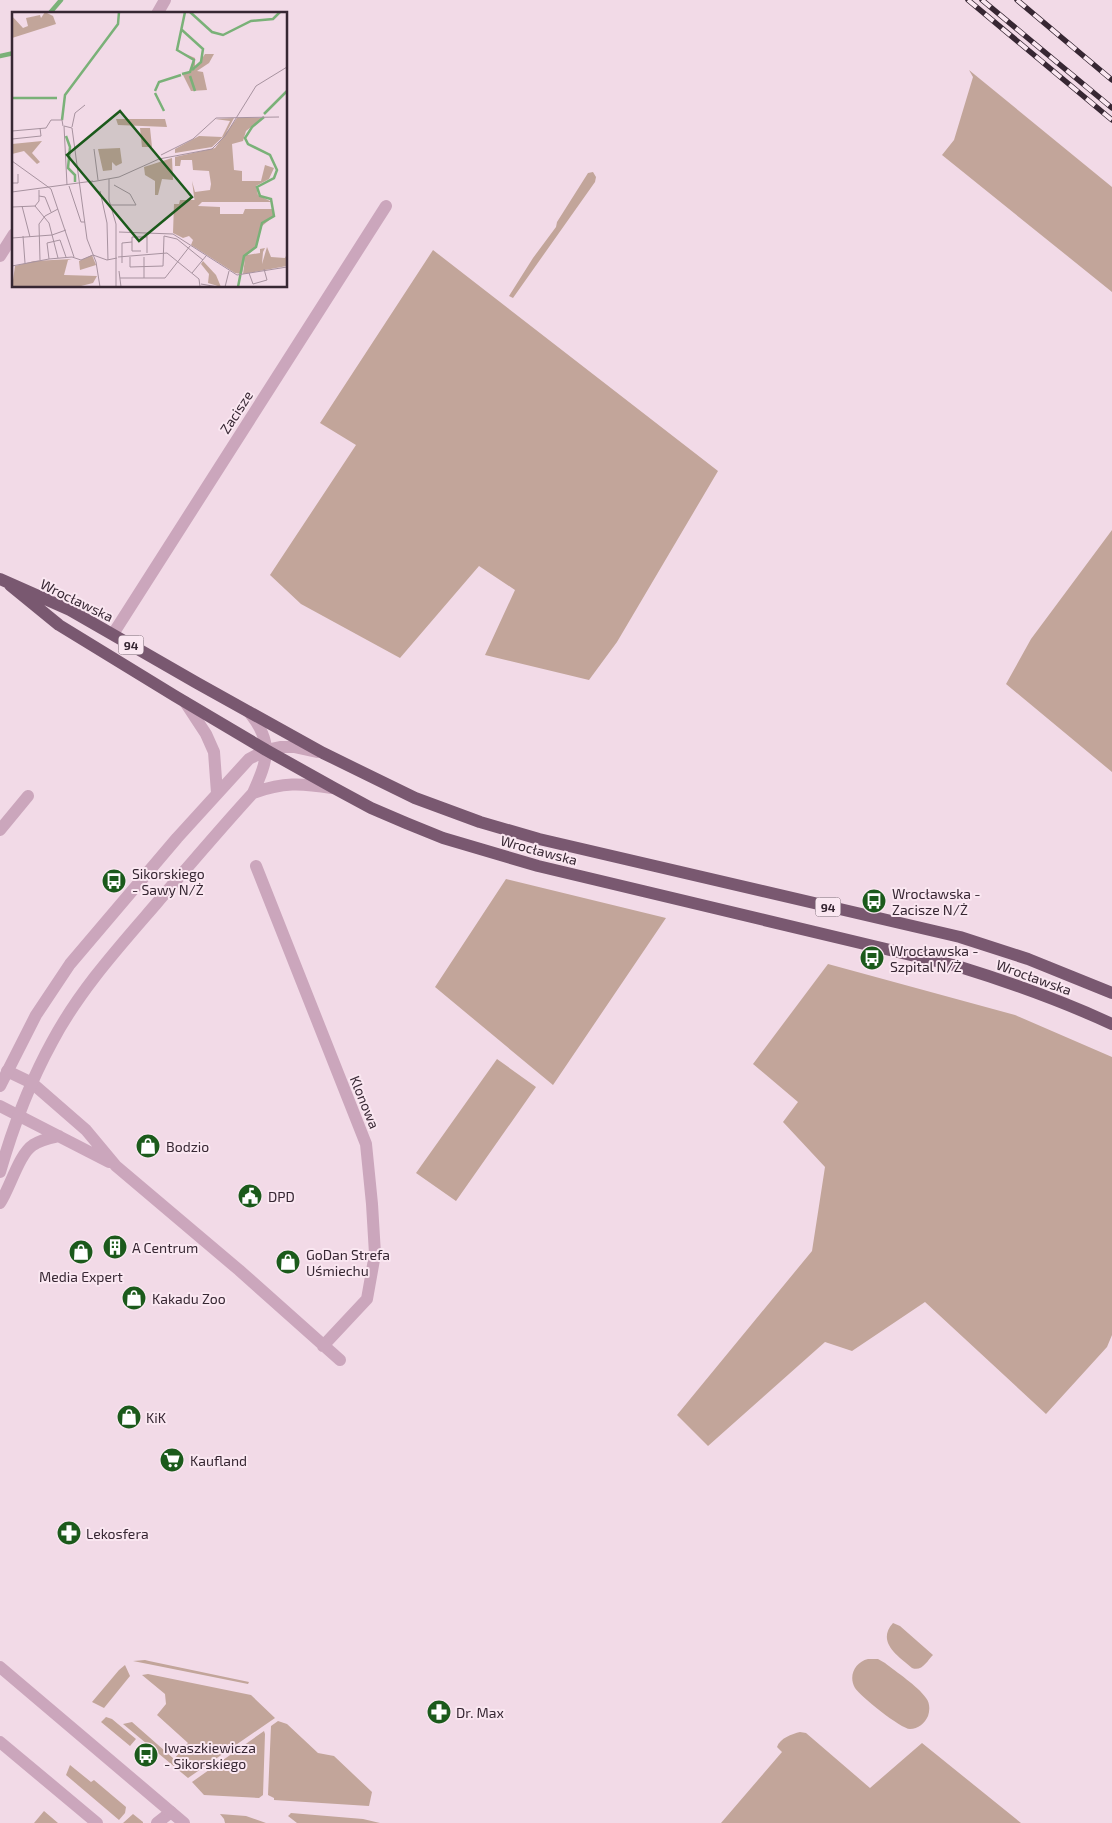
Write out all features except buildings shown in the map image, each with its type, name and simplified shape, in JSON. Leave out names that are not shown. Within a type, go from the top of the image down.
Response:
[{"type":"main road","name":"Wrocławska","points":[[5,582],[70,610],[323,753],[415,798],[480,822],[539,839],[960,937],[1028,959],[1112,993]]},
{"type":"main road","name":"Wrocławska","points":[[5,582],[59,625],[266,750],[371,808],[443,838],[504,857],[957,966],[1048,997],[1112,1024]]},
{"type":"street","points":[[158,12],[165,0]]},
{"type":"street","name":"Zacisze","points":[[113,634],[386,206]]},
{"type":"street","points":[[0,256],[12,237]]},
{"type":"street","points":[[185,702],[206,734],[214,752],[217,793]]},
{"type":"street","points":[[0,1172],[18,1115],[32,1083],[52,1042],[82,992],[253,793],[265,765],[266,750],[262,730],[249,712]]},
{"type":"street","points":[[0,1086],[36,1015],[70,964],[217,793],[249,759],[266,750],[280,747],[294,747],[323,753]]},
{"type":"street","points":[[253,793],[284,784],[301,783],[334,788]]},
{"type":"street","points":[[0,830],[28,796]]},
{"type":"street","name":"Klonowa","points":[[256,866],[366,1144],[375,1254],[366,1299],[323,1346]]},
{"type":"street","points":[[7,1071],[32,1083],[86,1130],[116,1166],[340,1360]]},
{"type":"street","points":[[0,1106],[116,1166]]},
{"type":"street","points":[[0,1203],[29,1148],[37,1142],[59,1136]]},
{"type":"street","points":[[0,1667],[184,1823]]},
{"type":"street","points":[[0,1742],[97,1823]]},
{"type":"street","points":[[157,1823],[171,1812]]},
{"type":"shaded area","points":[[969,70],[1112,187],[1112,292],[942,155],[954,140],[973,77]]},
{"type":"shaded area","points":[[593,172],[596,177],[595,182],[513,298],[509,296],[533,258],[556,227],[557,222],[588,173]]},
{"type":"shaded area","points":[[433,250],[718,471],[617,642],[589,680],[485,655],[515,590],[479,566],[400,658],[301,604],[270,575],[356,445],[320,423]]},
{"type":"shaded area","points":[[1112,530],[1112,772],[1006,684],[1031,639]]},
{"type":"shaded area","points":[[506,879],[666,918],[553,1085],[435,987]]},
{"type":"shaded area","points":[[828,964],[1015,1015],[1112,1057],[1112,1335],[1107,1347],[1046,1414],[925,1302],[852,1351],[825,1342],[708,1446],[677,1415],[812,1251],[825,1167],[783,1122],[798,1102],[753,1064]]},
{"type":"shaded area","points":[[497,1059],[536,1087],[456,1201],[416,1173]]},
{"type":"shaded area","points":[[893,1623],[900,1626],[933,1655],[921,1667],[912,1668],[891,1648],[887,1636],[888,1630]]},
{"type":"shaded area","points":[[868,1659],[878,1659],[885,1663],[922,1693],[928,1702],[929,1714],[921,1725],[916,1728],[905,1728],[858,1692],[852,1679],[854,1670],[859,1663]]},
{"type":"shaded area","points":[[145,1660],[249,1682],[248,1684],[133,1661]]},
{"type":"shaded area","points":[[125,1665],[130,1676],[104,1708],[92,1702],[119,1670]]},
{"type":"shaded area","points":[[148,1674],[251,1695],[275,1718],[188,1778],[123,1724],[132,1722],[174,1759],[188,1743],[157,1715],[166,1704],[165,1694],[142,1675]]},
{"type":"shaded area","points":[[106,1717],[112,1719],[136,1739],[130,1746],[101,1722]]},
{"type":"shaded area","points":[[278,1721],[287,1724],[318,1753],[334,1756],[372,1792],[369,1806],[274,1800],[274,1798],[268,1795],[271,1726]]},
{"type":"shaded area","points":[[264,1731],[263,1795],[259,1798],[204,1795],[192,1782]]},
{"type":"shaded area","points":[[800,1732],[806,1733],[870,1788],[922,1743],[1021,1823],[721,1823],[782,1752],[777,1747],[781,1741],[790,1735]]},
{"type":"shaded area","points":[[70,1765],[91,1782],[94,1780],[126,1807],[125,1813],[119,1820],[66,1775]]},
{"type":"shaded area","points":[[44,1811],[58,1823],[34,1823]]},
{"type":"shaded area","points":[[291,1813],[363,1819],[380,1823],[297,1823],[288,1816]]},
{"type":"shaded area","points":[[133,1814],[143,1823],[123,1823]]},
{"type":"shaded area","points":[[220,1814],[246,1816],[266,1823],[225,1823]]},
{"type":"waterway","points":[[51,12],[61,0]]},
{"type":"waterway","points":[[0,56],[12,53]]},
{"type":"railway","points":[[968,0],[1112,120]]},
{"type":"railway","points":[[982,0],[1112,108]]},
{"type":"railway","points":[[1017,0],[1112,80]]},
{"type":"place","name":"Sikorskiego - Sawy N/Ż","points":[[114,881]]},
{"type":"place","name":"Wrocławska - Zacisze N/Ż","points":[[874,901]]},
{"type":"place","name":"Wrocławska - Szpital N/Ż","points":[[872,958]]},
{"type":"place","name":"Bodzio","points":[[148,1146]]},
{"type":"place","name":"DPD","points":[[250,1196]]},
{"type":"place","name":"A Centrum","points":[[115,1247]]},
{"type":"place","name":"Media Expert","points":[[81,1252]]},
{"type":"place","name":"GoDan Strefa Uśmiechu","points":[[288,1262]]},
{"type":"place","name":"Kakadu Zoo","points":[[134,1298]]},
{"type":"place","name":"KiK","points":[[129,1417]]},
{"type":"place","name":"Kaufland","points":[[172,1460]]},
{"type":"place","name":"Lekosfera","points":[[69,1533]]},
{"type":"place","name":"Dr. Max","points":[[439,1712]]},
{"type":"place","name":"Iwaszkiewicza - Sikorskiego","points":[[146,1755]]}]
